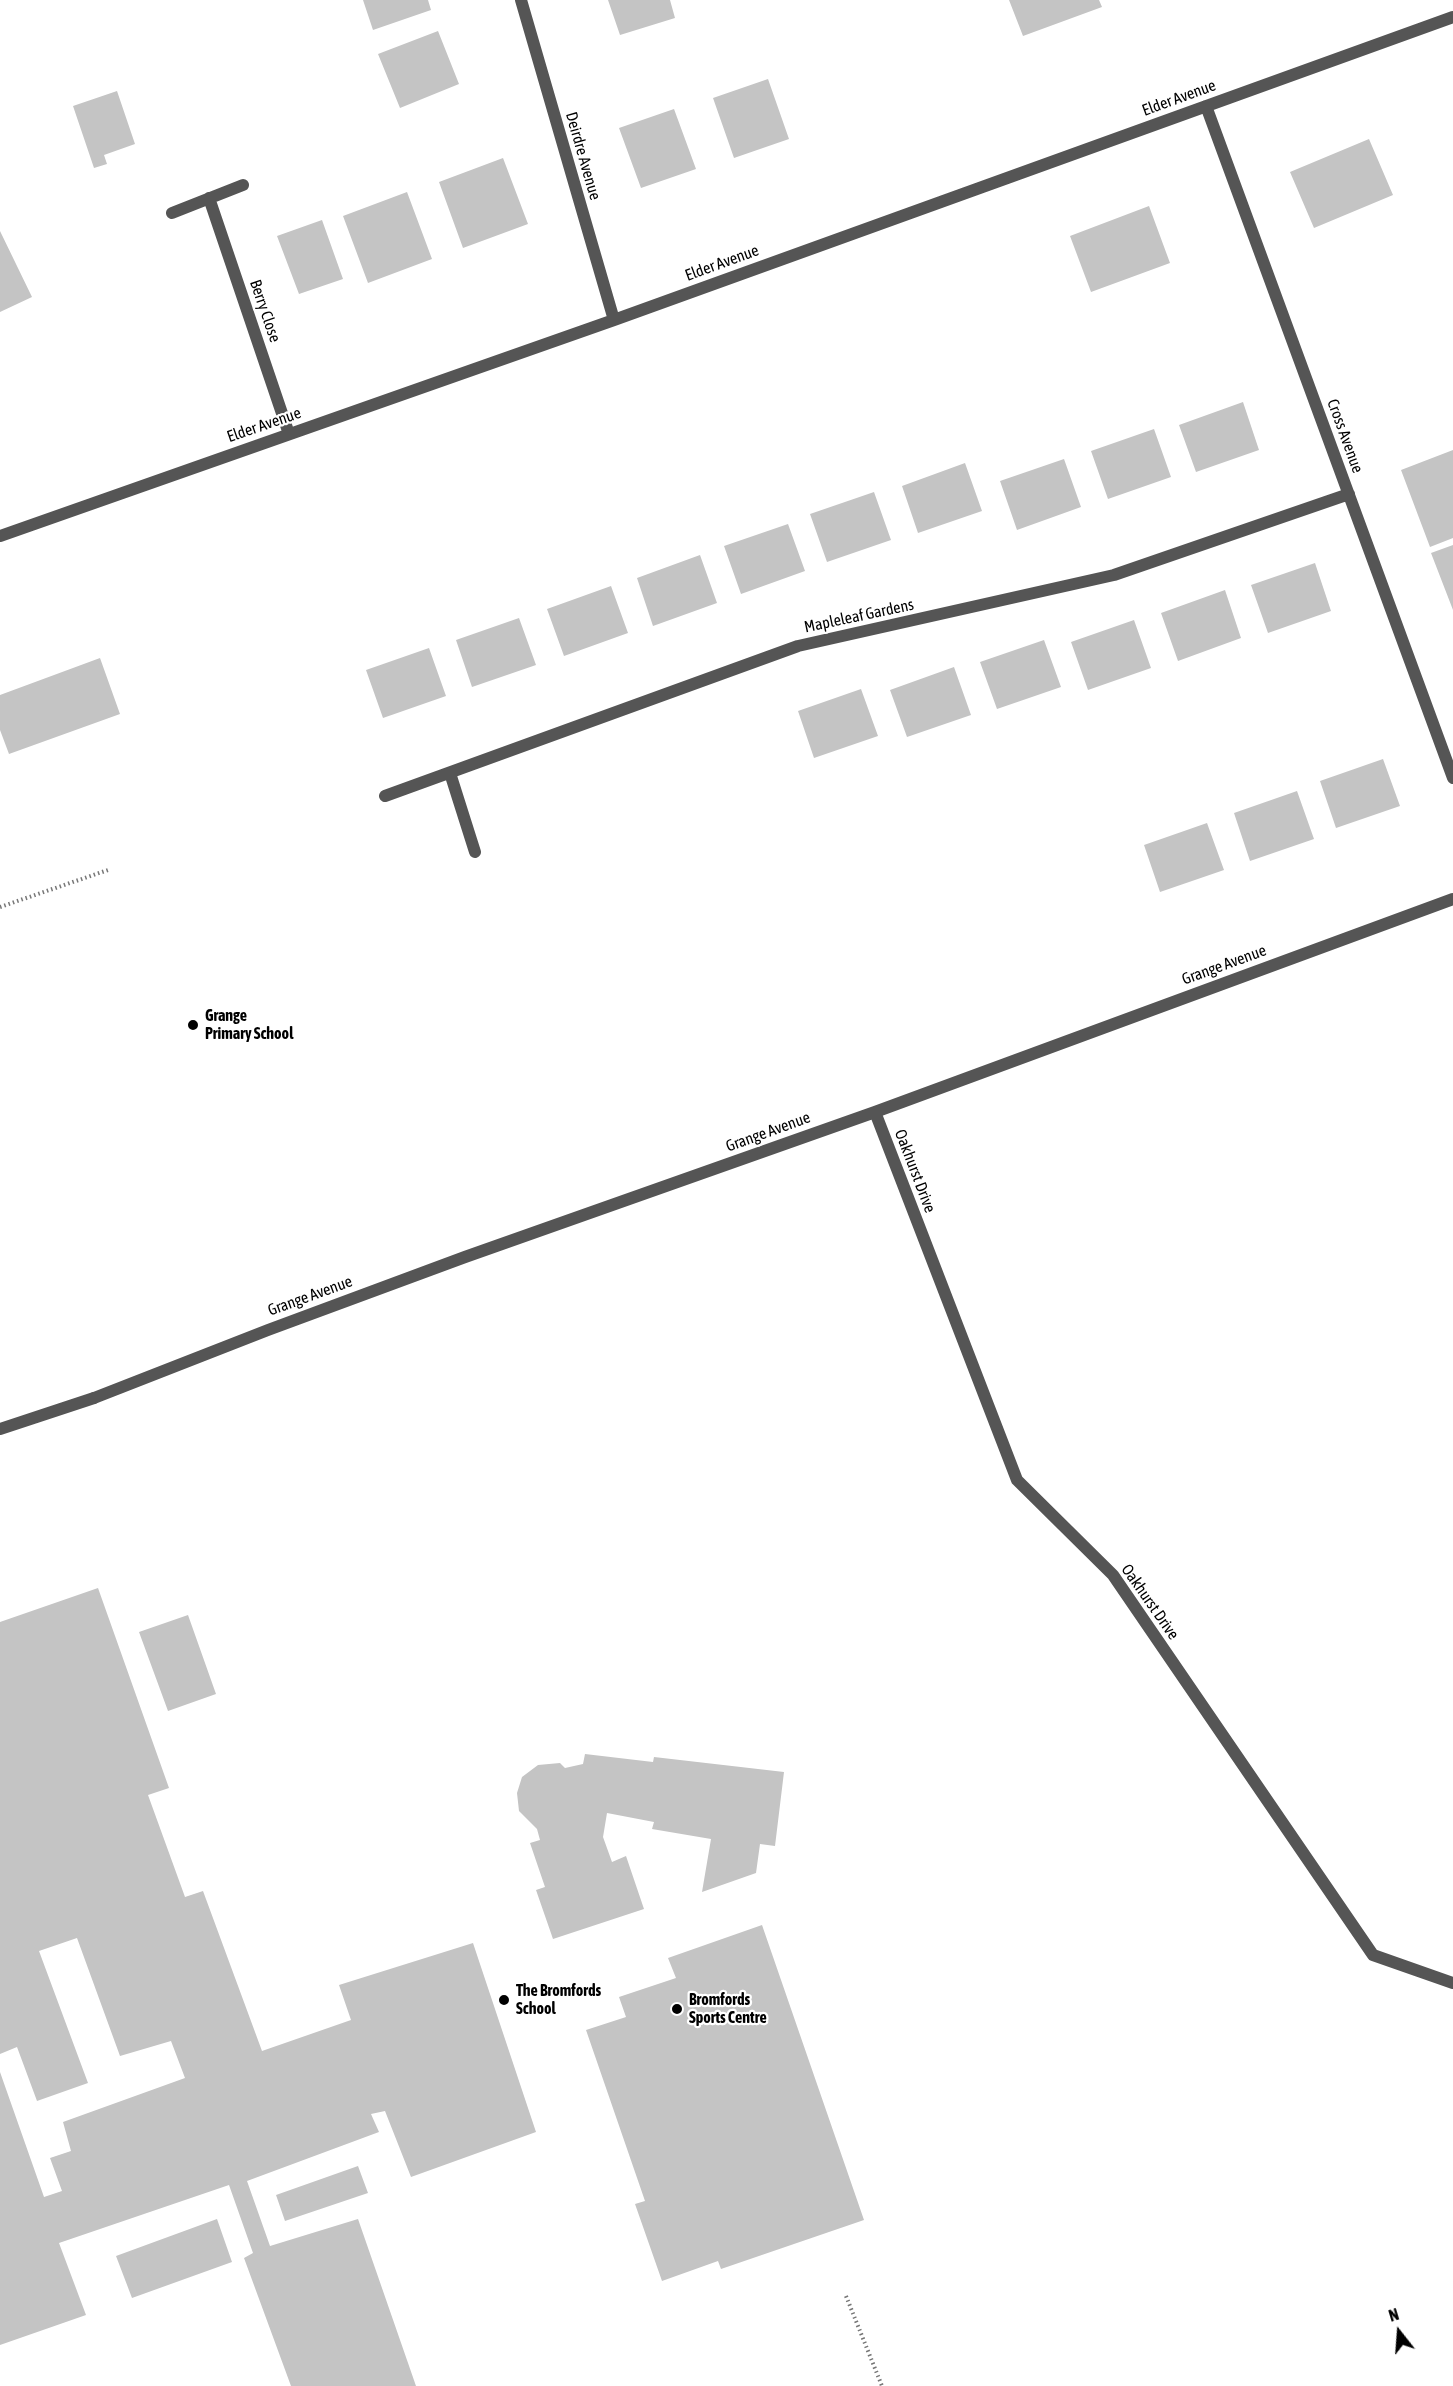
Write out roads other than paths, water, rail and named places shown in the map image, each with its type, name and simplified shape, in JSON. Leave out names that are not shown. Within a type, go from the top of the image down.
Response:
[{"type":"street","name":"Deirdre Avenue","points":[[521,0],[614,320]]},
{"type":"street","name":"Elder Avenue","points":[[0,536],[614,320],[1453,17]]},
{"type":"street","name":"Cross Avenue","points":[[1206,106],[1453,778]]},
{"type":"street","points":[[172,213],[243,185]]},
{"type":"street","name":"Berry Close","points":[[209,198],[289,434]]},
{"type":"street","name":"Mapleleaf Gardens","points":[[385,796],[798,646],[1114,575],[1349,494]]},
{"type":"street","points":[[450,773],[475,852]]},
{"type":"street","name":"Grange Avenue","points":[[0,1429],[94,1398],[454,1261],[875,1112],[1453,899]]},
{"type":"street","name":"Oakhurst Drive","points":[[875,1112],[1017,1480],[1113,1575],[1373,1955],[1453,1983]]},
{"type":"place","name":"Grange Primary School","points":[[193,1025]]},
{"type":"place","name":"The Bromfords School","points":[[504,2000]]},
{"type":"place","name":"Bromfords Sports Centre","points":[[677,2009]]}]
